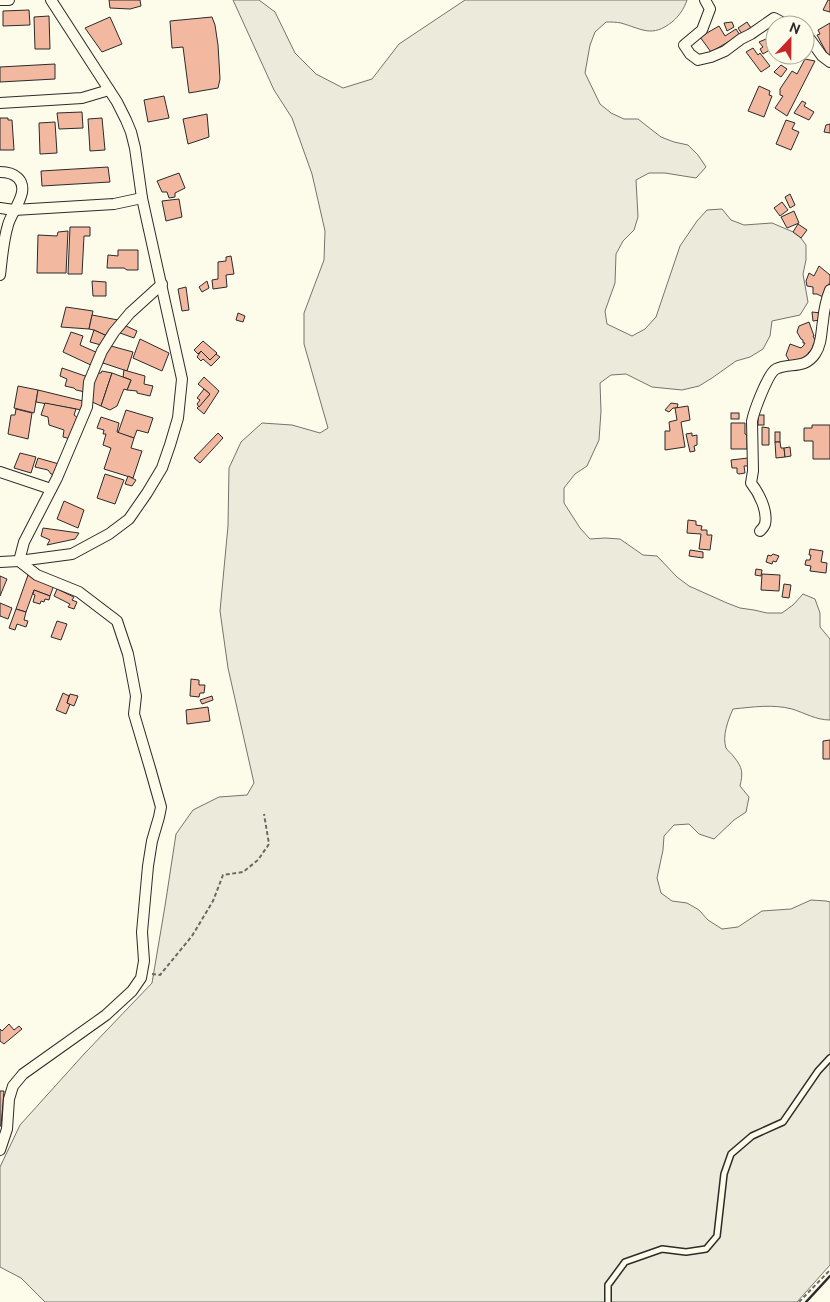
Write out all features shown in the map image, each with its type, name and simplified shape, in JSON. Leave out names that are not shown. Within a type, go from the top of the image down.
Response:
[{"type":"street","points":[[0,0],[9,0]]},
{"type":"street","points":[[0,562],[72,554],[109,534],[129,519],[162,468],[178,418],[182,379],[142,198],[131,132],[117,102],[51,0]]},
{"type":"street","points":[[705,0],[710,9],[702,30],[684,45],[690,54],[698,60],[725,51],[765,23]]},
{"type":"street","points":[[815,47],[830,62]]},
{"type":"street","points":[[0,103],[82,98],[109,90]]},
{"type":"street","points":[[0,172],[10,173],[20,181],[22,189],[21,196],[9,220],[0,275]]},
{"type":"street","points":[[0,208],[14,210],[114,204],[142,198]]},
{"type":"street","points":[[19,561],[24,542],[57,478],[86,407],[90,382],[102,351],[114,332],[130,313],[162,284]]},
{"type":"street","points":[[760,531],[765,524],[764,510],[758,493],[751,483],[753,470],[752,421],[754,413],[770,374],[775,369],[805,363],[816,352],[821,341],[826,301],[830,290]]},
{"type":"street","points":[[0,472],[51,489]]},
{"type":"street","points":[[0,1150],[7,1130],[9,1099],[13,1086],[23,1074],[106,1015],[132,991],[141,978],[144,960],[142,932],[148,866],[160,807],[134,714],[136,696],[128,654],[118,621],[79,592],[38,575],[19,561]]},
{"type":"lane","points":[[608,1302],[608,1285],[625,1262],[662,1249],[686,1252],[706,1249],[717,1236],[724,1174],[731,1154],[752,1136],[783,1122],[818,1071],[830,1058]]},
{"type":"path","points":[[142,973],[160,975],[192,936],[213,901],[223,875],[242,872],[258,860],[269,844],[264,814]]},
{"type":"path","points":[[799,1302],[830,1270]]},
{"type":"shaded area","points":[[233,0],[259,0],[275,12],[295,53],[316,74],[343,88],[372,79],[399,44],[465,0],[687,0],[679,15],[659,30],[647,31],[621,23],[606,22],[595,32],[590,45],[585,73],[600,104],[611,113],[624,119],[638,119],[661,137],[688,145],[706,167],[696,178],[665,173],[649,173],[636,180],[638,217],[634,230],[623,241],[616,254],[615,283],[605,311],[607,324],[632,336],[645,329],[656,317],[680,246],[707,210],[722,209],[731,220],[744,225],[772,223],[798,234],[806,245],[806,260],[803,274],[808,302],[800,315],[772,321],[770,336],[763,349],[750,357],[736,361],[699,386],[682,390],[652,387],[626,374],[611,375],[600,383],[599,440],[587,466],[575,474],[564,488],[564,503],[580,528],[590,539],[620,539],[643,555],[657,556],[677,577],[689,586],[740,608],[767,613],[782,613],[803,594],[815,599],[820,613],[820,627],[830,639],[830,720],[778,707],[763,706],[733,709],[726,728],[725,743],[726,748],[741,768],[740,786],[749,797],[746,812],[734,820],[714,839],[699,834],[689,824],[674,825],[664,836],[657,878],[661,893],[672,901],[687,903],[699,910],[708,920],[722,929],[738,927],[762,911],[791,909],[811,900],[830,902],[830,1265],[797,1302],[45,1302],[21,1278],[0,1267],[0,1167],[20,1125],[152,983],[176,834],[193,810],[219,797],[247,795],[254,783],[228,668],[220,611],[228,526],[229,468],[241,442],[262,423],[292,425],[320,433],[328,428],[304,344],[304,313],[324,260],[325,231],[312,174],[292,118],[274,90]]},
{"type":"building","points":[[109,0],[140,0],[141,6],[130,9],[110,8]]},
{"type":"building","points":[[828,0],[830,0],[830,12],[823,10]]},
{"type":"building","points":[[29,10],[30,25],[3,26],[3,11]]},
{"type":"building","points":[[49,16],[50,49],[35,49],[34,17]]},
{"type":"building","points":[[110,17],[122,44],[102,52],[85,28]]},
{"type":"building","points":[[212,17],[218,45],[220,79],[218,88],[189,93],[183,47],[172,48],[170,21]]},
{"type":"building","points":[[732,22],[734,27],[727,31],[724,23]]},
{"type":"building","points":[[747,22],[751,28],[742,34],[738,28]]},
{"type":"building","points":[[830,23],[830,59],[817,35],[820,34],[818,30]]},
{"type":"building","points":[[719,26],[725,36],[736,29],[742,38],[729,44],[728,42],[711,52],[700,37]]},
{"type":"building","points":[[765,39],[765,53],[763,54],[760,49],[763,47],[759,42]]},
{"type":"building","points":[[753,48],[758,55],[760,53],[765,60],[765,65],[770,66],[761,72],[746,52]]},
{"type":"building","points":[[55,64],[55,79],[0,82],[0,67]]},
{"type":"building","points":[[781,65],[787,69],[781,77],[774,72]]},
{"type":"building","points":[[802,65],[813,65],[787,116],[775,108],[783,96],[780,95],[780,89],[792,71],[797,74]]},
{"type":"building","points":[[759,86],[770,91],[769,95],[772,96],[764,117],[748,111]]},
{"type":"building","points":[[164,96],[169,118],[148,122],[144,100]]},
{"type":"building","points":[[802,101],[806,103],[804,106],[814,112],[809,120],[794,113]]},
{"type":"building","points":[[82,112],[83,128],[59,129],[57,113]]},
{"type":"building","points":[[207,114],[209,137],[188,144],[183,119]]},
{"type":"building","points":[[0,118],[12,120],[14,150],[0,150]]},
{"type":"building","points":[[102,118],[105,150],[90,151],[88,119]]},
{"type":"building","points":[[786,120],[795,123],[792,129],[799,132],[791,150],[776,144]]},
{"type":"building","points":[[55,122],[57,153],[40,154],[39,123]]},
{"type":"building","points":[[830,124],[830,133],[824,132],[826,125]]},
{"type":"building","points":[[108,167],[110,182],[42,186],[41,171]]},
{"type":"building","points":[[179,173],[185,188],[175,193],[175,197],[169,198],[167,192],[162,192],[157,181]]},
{"type":"building","points":[[790,194],[795,205],[790,208],[785,197]]},
{"type":"building","points":[[179,199],[182,217],[166,221],[162,201]]},
{"type":"building","points":[[782,202],[788,210],[780,216],[774,208]]},
{"type":"building","points":[[794,211],[799,223],[787,228],[781,217]]},
{"type":"building","points":[[798,224],[807,230],[801,238],[793,232]]},
{"type":"building","points":[[70,227],[90,227],[90,236],[84,236],[82,274],[68,274]]},
{"type":"building","points":[[68,231],[66,273],[37,273],[38,235],[57,236],[58,232]]},
{"type":"building","points":[[118,250],[138,250],[138,270],[107,268],[108,255],[118,256]]},
{"type":"building","points":[[231,256],[234,274],[226,275],[227,287],[213,289],[212,280],[218,279],[218,262],[226,261],[226,257]]},
{"type":"building","points":[[819,266],[830,275],[830,282],[823,297],[813,294],[813,287],[807,286],[806,281],[809,273],[814,276]]},
{"type":"building","points":[[92,281],[106,282],[106,296],[93,296]]},
{"type":"building","points":[[207,281],[209,288],[202,292],[199,287]]},
{"type":"building","points":[[186,287],[189,310],[182,311],[178,289]]},
{"type":"building","points":[[66,307],[93,311],[89,329],[61,327]]},
{"type":"building","points":[[812,312],[821,313],[821,320],[813,321]]},
{"type":"building","points":[[238,313],[245,316],[243,322],[236,320]]},
{"type":"building","points":[[92,315],[118,320],[107,336],[89,329]]},
{"type":"building","points":[[809,322],[815,340],[818,339],[818,344],[813,345],[813,349],[808,353],[809,356],[791,364],[786,355],[790,344],[801,348],[804,345],[805,343],[803,343],[797,332],[799,326]]},
{"type":"building","points":[[126,326],[137,331],[134,338],[120,333]]},
{"type":"building","points":[[94,330],[107,336],[101,345],[90,342]]},
{"type":"building","points":[[71,332],[83,336],[80,345],[98,353],[93,366],[63,352]]},
{"type":"building","points":[[140,339],[169,353],[162,371],[133,358]]},
{"type":"building","points":[[203,341],[217,353],[210,360],[201,351],[198,354],[194,350]]},
{"type":"building","points":[[111,346],[133,352],[127,371],[103,363],[106,351]]},
{"type":"building","points":[[201,351],[210,360],[216,354],[220,357],[211,366],[203,359],[201,361],[197,357]]},
{"type":"building","points":[[62,368],[88,377],[85,392],[65,386],[67,379],[60,376]]},
{"type":"building","points":[[124,370],[145,376],[144,384],[153,386],[150,396],[137,393],[137,391],[127,390],[131,380],[123,377]]},
{"type":"building","points":[[102,371],[112,373],[101,406],[90,401],[95,373],[101,373]]},
{"type":"building","points":[[112,373],[131,380],[127,390],[124,389],[117,406],[110,410],[101,406]]},
{"type":"building","points":[[204,377],[219,391],[204,414],[197,408],[210,394],[198,384]]},
{"type":"building","points":[[18,386],[38,390],[34,413],[14,408]]},
{"type":"building","points":[[204,389],[210,394],[199,407],[197,404],[200,400],[197,398]]},
{"type":"building","points":[[38,390],[83,401],[82,410],[36,402]]},
{"type":"building","points":[[45,403],[76,409],[74,415],[78,418],[71,439],[63,437],[64,430],[49,425],[48,417],[41,415]]},
{"type":"building","points":[[671,403],[678,404],[677,408],[673,408],[669,412],[665,410]]},
{"type":"building","points":[[688,406],[690,420],[681,422],[685,447],[665,450],[665,431],[670,431],[669,422],[677,420],[675,408]]},
{"type":"building","points":[[16,409],[32,413],[28,439],[8,434],[11,415],[15,415]]},
{"type":"building","points":[[126,410],[153,418],[148,433],[137,430],[134,438],[118,433]]},
{"type":"building","points":[[731,413],[739,413],[739,419],[731,419]]},
{"type":"building","points":[[758,415],[764,415],[764,425],[758,425]]},
{"type":"building","points":[[101,417],[119,423],[117,432],[134,438],[131,448],[142,451],[133,478],[104,469],[111,448],[103,445],[106,434],[103,434],[104,430],[97,428]]},
{"type":"building","points":[[731,423],[745,423],[747,449],[731,449]]},
{"type":"building","points":[[812,425],[830,425],[830,459],[813,459],[813,441],[804,441],[804,428],[812,428]]},
{"type":"building","points":[[762,427],[769,428],[769,445],[762,445]]},
{"type":"building","points":[[775,432],[780,432],[780,442],[775,442]]},
{"type":"building","points":[[218,433],[223,438],[200,463],[194,458]]},
{"type":"building","points":[[692,433],[692,436],[697,435],[697,445],[694,446],[695,451],[690,452],[686,434]]},
{"type":"building","points":[[775,442],[780,442],[781,448],[784,448],[785,457],[776,458]]},
{"type":"building","points":[[790,447],[791,456],[785,457],[784,448]]},
{"type":"building","points":[[20,453],[36,457],[31,473],[14,468]]},
{"type":"building","points":[[38,458],[59,464],[56,475],[51,474],[48,470],[35,467]]},
{"type":"building","points":[[748,458],[749,466],[744,466],[745,473],[739,474],[737,473],[737,468],[732,468],[731,460]]},
{"type":"building","points":[[105,474],[124,480],[115,504],[97,498]]},
{"type":"building","points":[[128,476],[136,480],[132,486],[125,484]]},
{"type":"building","points":[[64,501],[84,510],[78,528],[57,519]]},
{"type":"building","points":[[688,520],[696,521],[696,525],[702,526],[701,530],[707,530],[707,535],[712,535],[710,550],[699,549],[701,534],[687,533]]},
{"type":"building","points":[[43,528],[79,533],[75,539],[47,545],[50,540],[41,536]]},
{"type":"building","points":[[810,549],[823,551],[821,562],[827,563],[826,573],[810,571],[811,566],[805,565],[806,560],[810,560]]},
{"type":"building","points":[[690,550],[703,552],[703,558],[689,556]]},
{"type":"building","points":[[773,554],[779,556],[776,562],[773,561],[772,564],[766,562],[768,555],[771,556]]},
{"type":"building","points":[[756,569],[762,570],[761,576],[755,575]]},
{"type":"building","points":[[762,574],[780,575],[779,591],[761,590]]},
{"type":"building","points":[[28,575],[54,585],[50,596],[34,590],[26,612],[16,609]]},
{"type":"building","points":[[0,576],[7,579],[0,596]]},
{"type":"building","points":[[784,584],[791,585],[789,598],[782,597]]},
{"type":"building","points":[[57,589],[74,597],[72,600],[77,602],[74,609],[68,607],[70,604],[54,596]]},
{"type":"building","points":[[34,590],[50,596],[49,600],[45,599],[40,604],[33,602]]},
{"type":"building","points":[[0,603],[12,608],[8,619],[0,616]]},
{"type":"building","points":[[16,609],[26,612],[24,620],[28,621],[26,627],[17,624],[15,630],[9,628]]},
{"type":"building","points":[[57,621],[67,624],[61,640],[51,637]]},
{"type":"building","points":[[191,679],[199,680],[199,685],[205,685],[204,693],[200,693],[199,697],[190,696]]},
{"type":"building","points":[[63,693],[69,696],[67,703],[70,704],[66,714],[56,710]]},
{"type":"building","points":[[70,694],[78,696],[74,706],[67,703]]},
{"type":"building","points":[[212,696],[213,700],[202,704],[200,700]]},
{"type":"building","points":[[208,707],[210,721],[187,724],[186,710]]},
{"type":"building","points":[[830,740],[830,759],[823,759],[823,741]]},
{"type":"building","points":[[9,1024],[14,1030],[19,1026],[22,1029],[4,1044],[0,1041],[0,1029],[2,1031]]},
{"type":"building","points":[[0,1091],[4,1091],[1,1126],[0,1126]]},
{"type":"wall","points":[[806,1302],[830,1276]]}]
